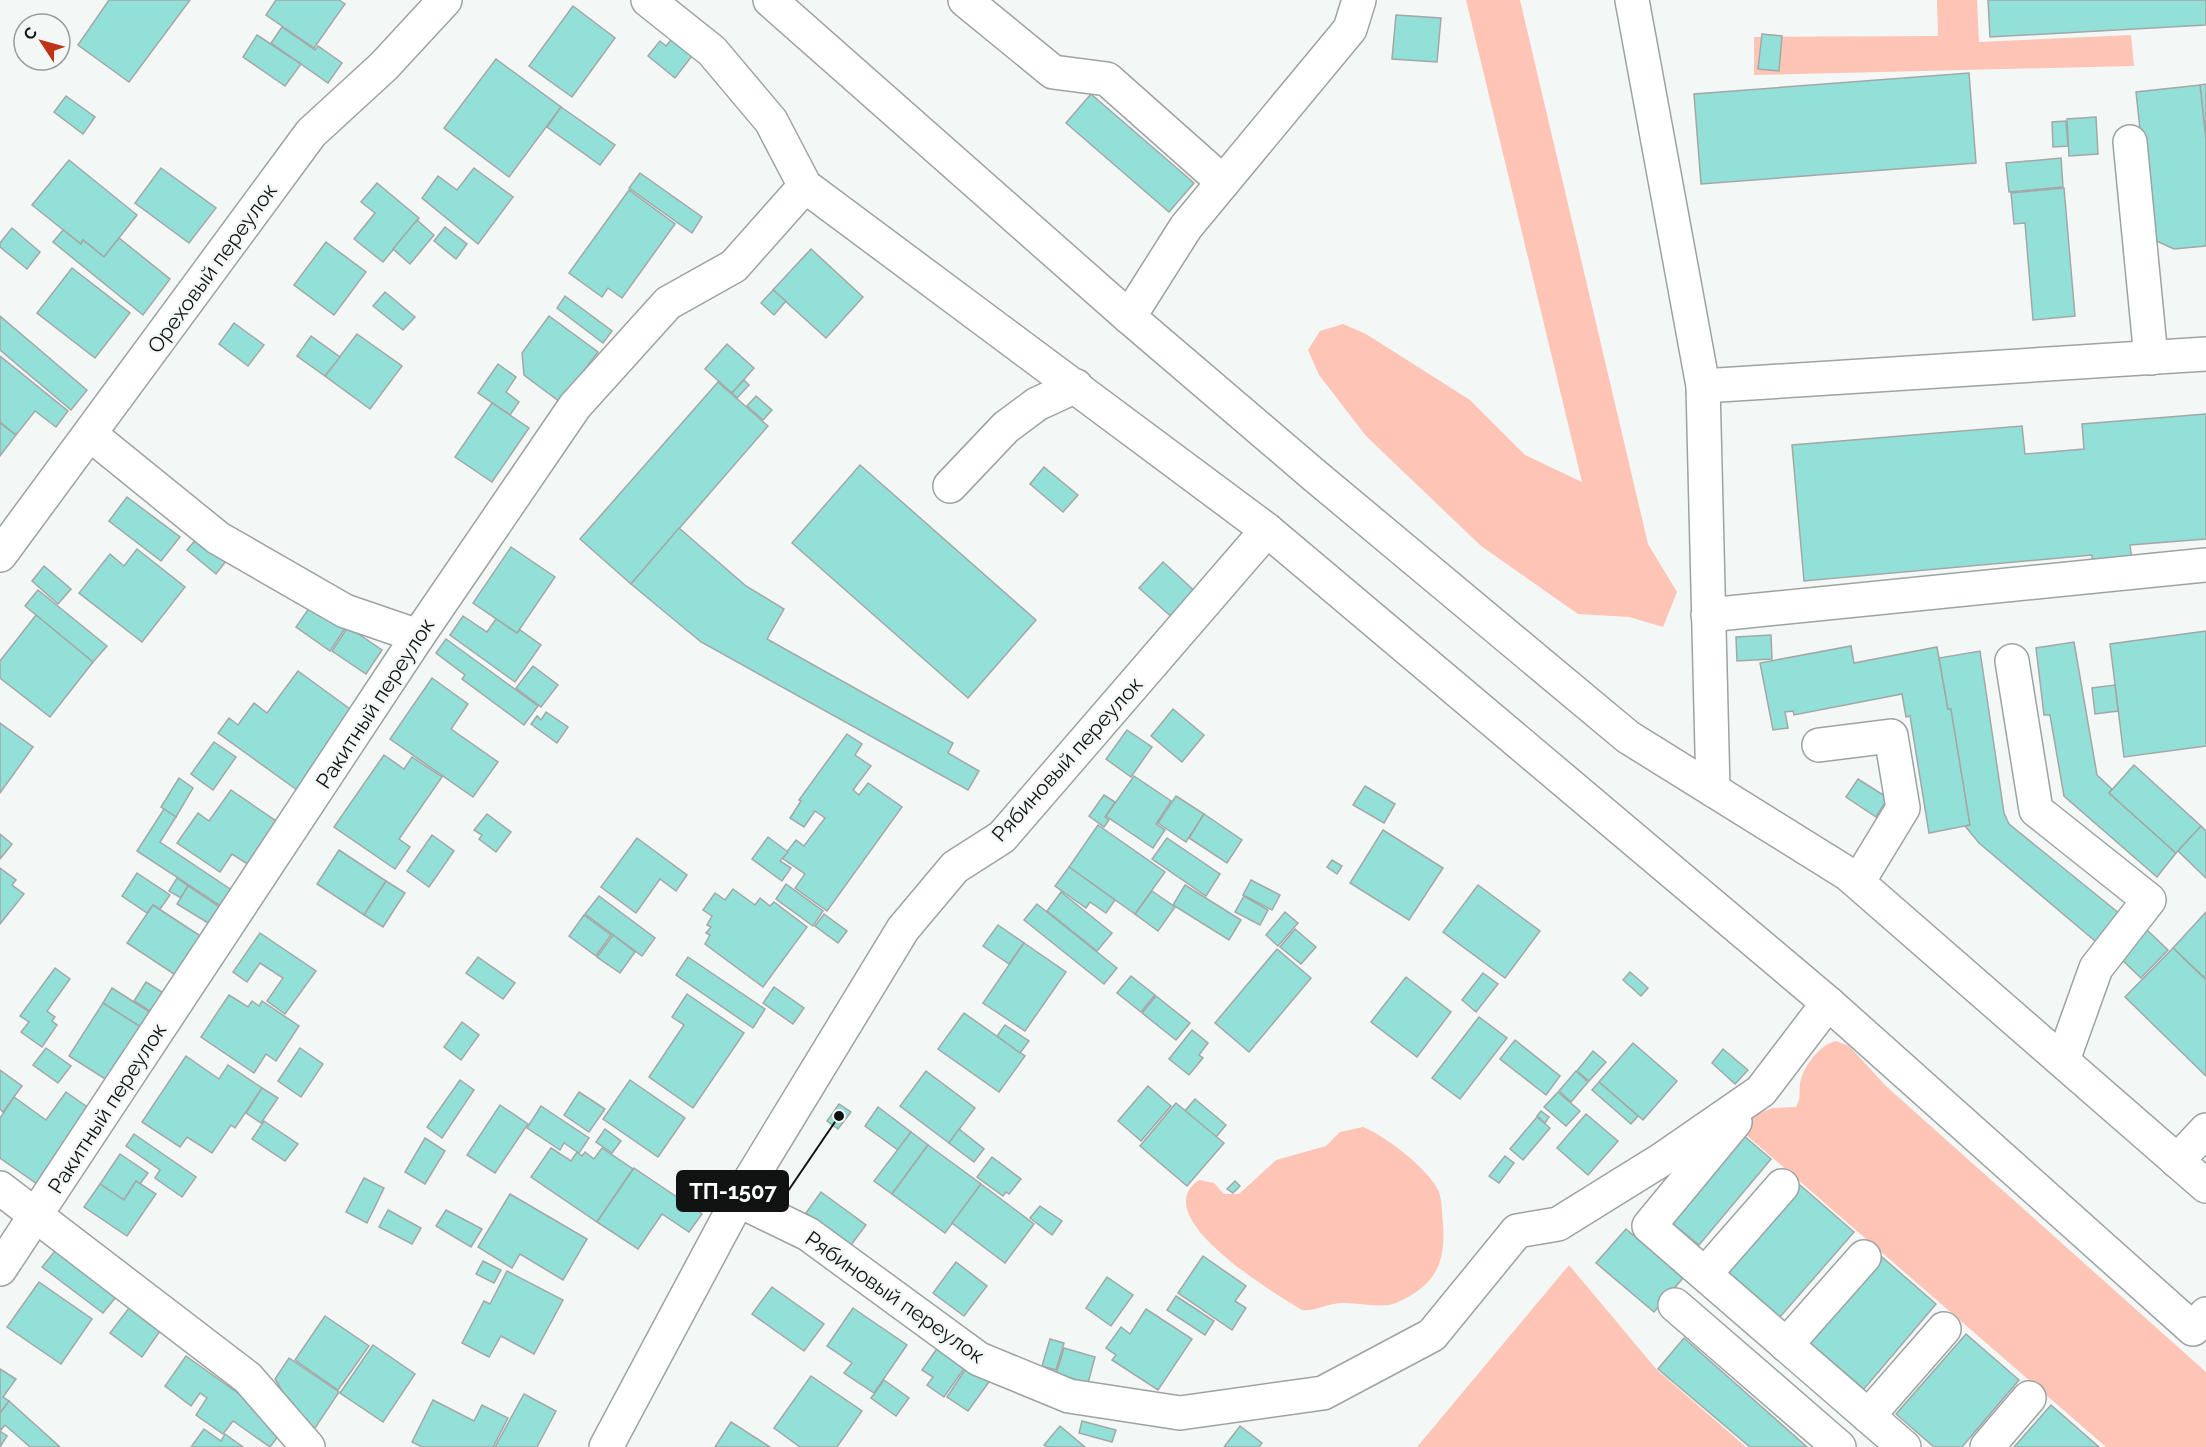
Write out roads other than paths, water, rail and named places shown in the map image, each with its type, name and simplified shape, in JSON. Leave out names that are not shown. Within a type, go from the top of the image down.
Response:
[{"type":"street","name":"Ореховый переулок","points":[[0,555],[311,133],[384,66],[445,0]]},
{"type":"street","points":[[648,0],[712,51],[771,121],[805,186],[1267,530],[1828,1003],[2202,1328]]},
{"type":"street","points":[[770,0],[1129,317],[1628,737],[1858,882],[2206,1186]]},
{"type":"street","points":[[965,0],[1053,72],[1107,79],[1223,182]]},
{"type":"street","points":[[1129,317],[1186,227],[1350,29],[1359,0]]},
{"type":"street","points":[[1632,0],[1703,386],[1713,790]]},
{"type":"street","points":[[2130,142],[2151,358]]},
{"type":"street","name":"Ракитный переулок","points":[[0,1269],[418,636],[575,406],[668,303],[734,266],[805,186]]},
{"type":"street","points":[[1703,386],[2206,354]]},
{"type":"street","points":[[950,486],[1006,428],[1037,404],[1076,386]]},
{"type":"street","points":[[90,435],[218,538],[345,611],[418,636]]},
{"type":"street","name":"Рябиновый переулок","points":[[606,1447],[738,1200],[903,929],[955,867],[1002,837],[1267,530]]},
{"type":"street","points":[[1707,615],[2206,565]]},
{"type":"street","points":[[2012,661],[2036,810],[2149,900],[2096,968],[2063,1060]]},
{"type":"street","points":[[1819,744],[1891,736],[1903,808],[1858,882]]},
{"type":"street","points":[[1828,1003],[1761,1091],[1649,1226],[1904,1447]]},
{"type":"street","name":"Рябиновый переулок","points":[[738,1200],[808,1234],[979,1359],[1069,1396],[1180,1413],[1323,1393],[1432,1335],[1516,1231],[1558,1224],[1661,1160],[1761,1091]]},
{"type":"street","points":[[2177,1161],[2206,1130]]},
{"type":"street","points":[[1705,1274],[1782,1186]]},
{"type":"street","points":[[0,1188],[248,1378],[308,1447]]},
{"type":"street","points":[[1786,1345],[1864,1257]]},
{"type":"street","points":[[1675,1305],[1839,1447]]},
{"type":"street","points":[[1868,1416],[1944,1329]]},
{"type":"street","points":[[1987,1447],[2029,1398]]},
{"type":"place","name":"ТП-1507","points":[[839,1116]]}]
